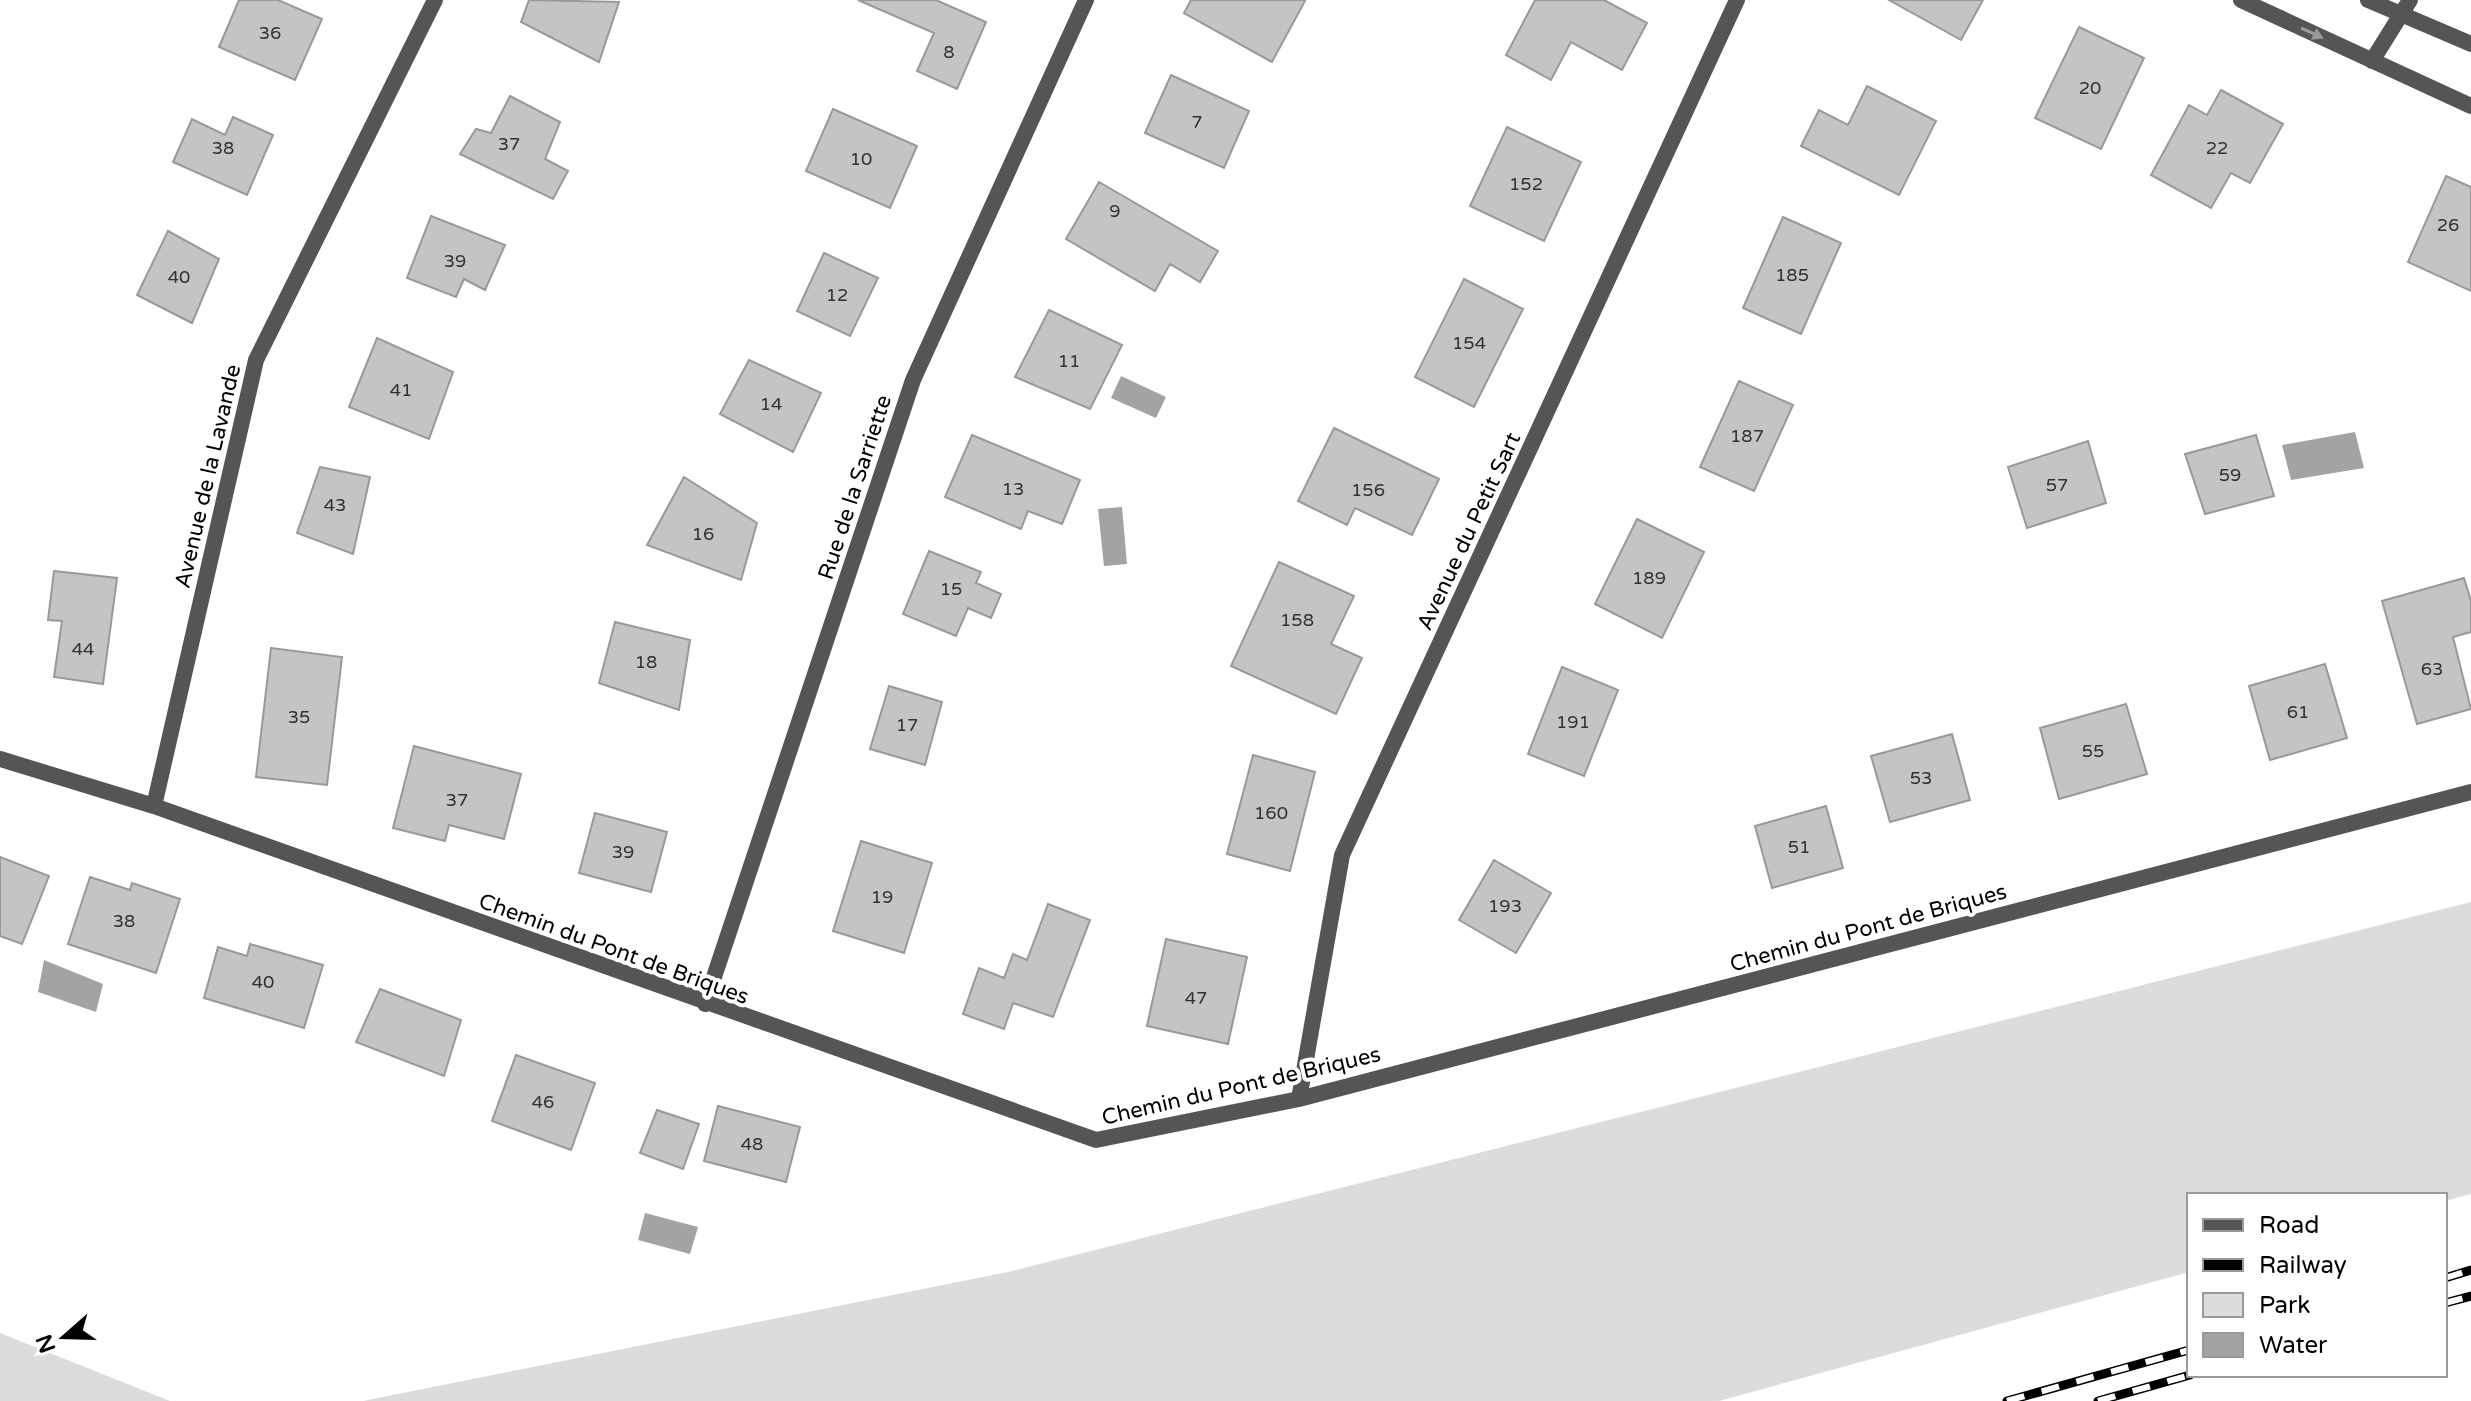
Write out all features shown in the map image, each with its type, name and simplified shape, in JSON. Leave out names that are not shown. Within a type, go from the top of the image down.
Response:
[{"type":"street","name":"Avenue de la Lavande","points":[[154,806],[256,360],[435,0]]},
{"type":"street","name":"Rue de la Sarriette","points":[[705,1004],[913,380],[1086,0]]},
{"type":"street","name":"Avenue du Petit Sart","points":[[1299,1099],[1342,855],[1737,0]]},
{"type":"street","points":[[2241,0],[2471,106]]},
{"type":"street","points":[[2368,0],[2407,7],[2471,44]]},
{"type":"street","points":[[2372,61],[2407,7]]},
{"type":"street","name":"Chemin du Pont de Briques","points":[[0,759],[154,806],[705,1004],[1096,1140],[1299,1099],[2471,792]]},
{"type":"green space","points":[[2471,902],[2471,1194],[2447,1200],[2447,1193],[2187,1193],[2187,1273],[1719,1401],[363,1401],[1008,1272]]},
{"type":"green space","points":[[0,1333],[170,1401],[0,1401]]},
{"type":"water","points":[[1121,376],[1166,397],[1156,418],[1111,398]]},
{"type":"water","points":[[2355,432],[2364,468],[2291,480],[2282,445]]},
{"type":"water","points":[[1122,507],[1127,564],[1104,566],[1098,509]]},
{"type":"water","points":[[44,960],[103,984],[96,1012],[38,992]]},
{"type":"water","points":[[645,1213],[698,1227],[690,1254],[638,1240]]},
{"type":"building","points":[[239,0],[278,0],[322,19],[295,80],[219,47]]},
{"type":"building","points":[[529,0],[619,2],[599,62],[521,22]]},
{"type":"building","points":[[858,0],[936,0],[986,22],[957,89],[917,71],[934,33]]},
{"type":"building","points":[[1191,0],[1305,1],[1272,62],[1184,13]]},
{"type":"building","points":[[1535,0],[1604,0],[1647,23],[1622,70],[1571,42],[1551,80],[1506,55]]},
{"type":"building","points":[[1889,0],[1983,0],[1961,40]]},
{"type":"building","points":[[2079,27],[2144,58],[2101,149],[2035,118]]},
{"type":"building","points":[[1171,75],[1249,111],[1224,168],[1145,133]]},
{"type":"building","points":[[1867,86],[1936,121],[1899,195],[1801,146],[1819,110],[1848,125]]},
{"type":"building","points":[[2221,90],[2283,124],[2250,183],[2231,173],[2211,208],[2151,175],[2189,105],[2207,115]]},
{"type":"building","points":[[510,96],[560,122],[545,159],[568,171],[553,199],[460,154],[476,129],[491,133]]},
{"type":"building","points":[[833,109],[917,146],[890,208],[806,171]]},
{"type":"building","points":[[233,117],[273,135],[247,195],[173,162],[192,119],[225,135]]},
{"type":"building","points":[[1507,127],[1581,162],[1544,241],[1470,206]]},
{"type":"building","points":[[2446,176],[2471,187],[2471,291],[2408,262]]},
{"type":"building","points":[[1099,182],[1218,251],[1200,282],[1170,264],[1155,291],[1066,239]]},
{"type":"building","points":[[431,216],[505,245],[485,290],[464,279],[456,297],[407,278]]},
{"type":"building","points":[[1783,217],[1841,243],[1801,334],[1743,308]]},
{"type":"building","points":[[168,231],[219,259],[192,323],[137,295]]},
{"type":"building","points":[[824,253],[878,278],[850,336],[797,311]]},
{"type":"building","points":[[1464,279],[1523,309],[1474,407],[1415,377]]},
{"type":"building","points":[[1049,310],[1122,345],[1090,409],[1015,377]]},
{"type":"building","points":[[377,338],[453,372],[429,439],[349,407]]},
{"type":"building","points":[[749,360],[821,393],[793,452],[720,414]]},
{"type":"building","points":[[1739,381],[1793,405],[1754,491],[1700,467]]},
{"type":"building","points":[[1334,428],[1439,479],[1412,535],[1355,508],[1347,525],[1298,501]]},
{"type":"building","points":[[972,435],[1080,480],[1062,524],[1028,511],[1021,529],[945,497]]},
{"type":"building","points":[[2256,435],[2274,496],[2205,514],[2185,454]]},
{"type":"building","points":[[2088,441],[2106,503],[2027,528],[2008,467]]},
{"type":"building","points":[[320,467],[370,477],[353,554],[297,533]]},
{"type":"building","points":[[684,477],[757,523],[741,580],[647,545]]},
{"type":"building","points":[[1637,519],[1704,552],[1662,638],[1595,604]]},
{"type":"building","points":[[929,551],[981,572],[976,583],[1001,594],[991,618],[968,608],[956,636],[903,614]]},
{"type":"building","points":[[1279,562],[1354,596],[1331,644],[1362,658],[1336,714],[1231,666]]},
{"type":"building","points":[[54,571],[117,578],[103,684],[54,677],[62,621],[48,620]]},
{"type":"building","points":[[2464,578],[2471,601],[2471,632],[2453,637],[2471,709],[2417,724],[2382,601]]},
{"type":"building","points":[[615,622],[690,640],[679,710],[599,683]]},
{"type":"building","points":[[271,648],[342,657],[327,785],[256,777]]},
{"type":"building","points":[[2325,664],[2347,738],[2270,760],[2249,686]]},
{"type":"building","points":[[1562,667],[1618,690],[1584,776],[1528,754]]},
{"type":"building","points":[[889,686],[942,702],[925,765],[870,749]]},
{"type":"building","points":[[2126,704],[2147,774],[2059,799],[2040,728]]},
{"type":"building","points":[[1952,734],[1970,800],[1890,822],[1871,756]]},
{"type":"building","points":[[414,746],[521,774],[504,839],[449,825],[445,841],[393,828]]},
{"type":"building","points":[[1253,755],[1315,772],[1290,871],[1227,854]]},
{"type":"building","points":[[1826,806],[1843,868],[1772,888],[1755,826]]},
{"type":"building","points":[[595,813],[667,832],[651,892],[579,873]]},
{"type":"building","points":[[861,841],[932,863],[904,953],[833,931]]},
{"type":"building","points":[[0,857],[49,876],[22,944],[0,936]]},
{"type":"building","points":[[1494,860],[1551,893],[1516,953],[1459,920]]},
{"type":"building","points":[[90,877],[130,890],[132,883],[180,899],[156,973],[68,944]]},
{"type":"building","points":[[1048,904],[1090,920],[1053,1017],[1013,1003],[1004,1029],[963,1014],[979,968],[1004,978],[1013,954],[1027,960]]},
{"type":"building","points":[[1166,939],[1247,957],[1228,1044],[1147,1026]]},
{"type":"building","points":[[250,944],[323,965],[304,1028],[204,998],[218,947],[247,956]]},
{"type":"building","points":[[380,989],[461,1020],[444,1076],[356,1042]]},
{"type":"building","points":[[516,1055],[595,1083],[571,1150],[492,1121]]},
{"type":"building","points":[[718,1106],[800,1127],[786,1182],[704,1161]]},
{"type":"building","points":[[657,1110],[699,1124],[683,1169],[640,1153]]},
{"type":"railway","points":[[2447,1277],[2471,1270]]},
{"type":"railway","points":[[2447,1302],[2471,1296]]},
{"type":"railway","points":[[2007,1401],[2187,1351]]},
{"type":"railway","points":[[2098,1401],[2187,1376]]}]
